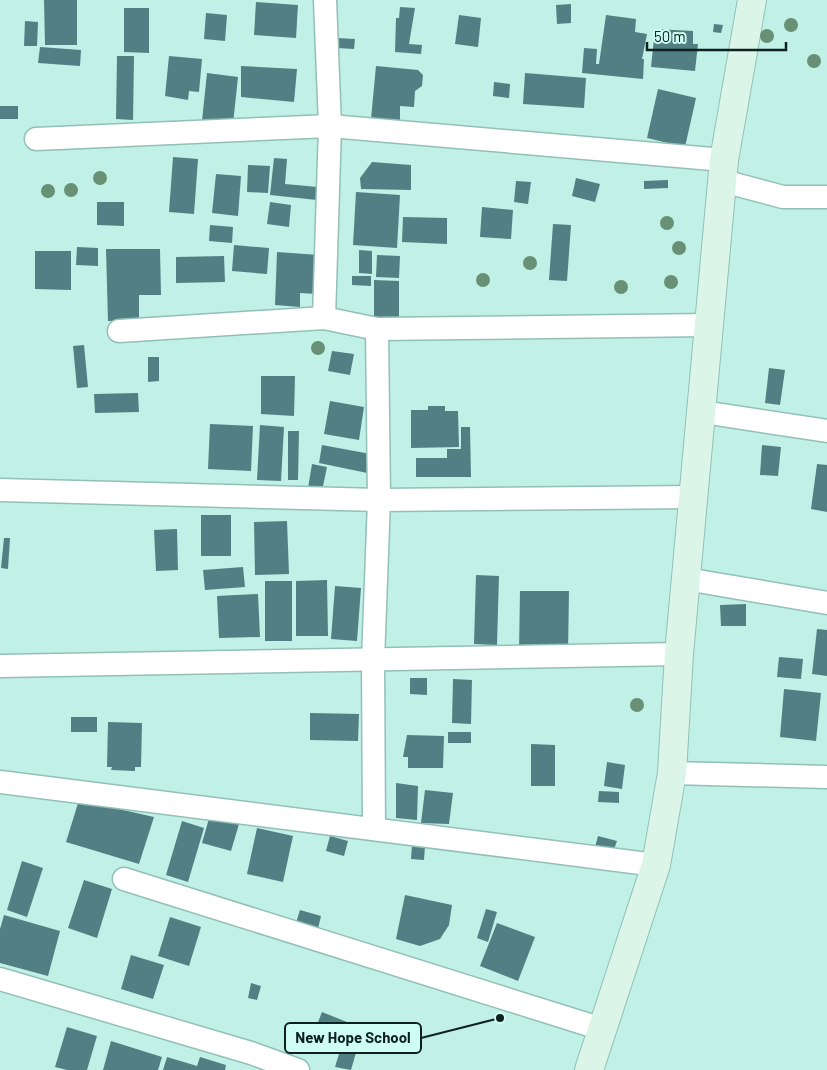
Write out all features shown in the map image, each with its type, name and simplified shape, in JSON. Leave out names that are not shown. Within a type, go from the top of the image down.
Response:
[{"type":"main road","points":[[589,1070],[656,865],[672,772],[679,654],[702,412],[708,325],[724,170],[752,0]]},
{"type":"street","points":[[324,318],[330,126],[325,0]]},
{"type":"street","points":[[36,139],[330,126],[724,170],[783,197],[827,197]]},
{"type":"street","points":[[119,331],[324,318],[376,329],[708,325]]},
{"type":"street","points":[[374,829],[373,660],[379,500],[376,329]]},
{"type":"street","points":[[702,412],[827,431]]},
{"type":"street","points":[[0,490],[379,500],[694,497]]},
{"type":"street","points":[[686,579],[827,603]]},
{"type":"street","points":[[0,666],[679,654]]},
{"type":"street","points":[[672,772],[827,777]]},
{"type":"street","points":[[0,782],[656,865]]},
{"type":"street","points":[[124,879],[602,1029]]},
{"type":"street","points":[[0,979],[248,1061],[298,1070]]},
{"type":"building","points":[[44,0],[77,0],[77,45],[45,45]]},
{"type":"building","points":[[256,2],[298,5],[296,38],[254,35]]},
{"type":"building","points":[[571,4],[571,23],[557,24],[556,5]]},
{"type":"building","points":[[400,7],[415,8],[409,44],[422,45],[421,54],[395,52],[396,18],[399,18]]},
{"type":"building","points":[[124,8],[149,8],[149,53],[124,52]]},
{"type":"building","points":[[206,13],[227,15],[225,41],[204,39]]},
{"type":"building","points":[[459,15],[481,18],[478,47],[455,44]]},
{"type":"building","points":[[606,15],[636,19],[635,32],[647,34],[642,59],[644,59],[643,79],[582,73],[584,48],[597,49],[596,64],[599,64]]},
{"type":"building","points":[[25,21],[38,22],[37,46],[24,46]]},
{"type":"building","points":[[714,24],[723,25],[721,33],[713,32]]},
{"type":"building","points":[[655,29],[693,31],[693,44],[698,44],[695,71],[651,67]]},
{"type":"building","points":[[337,38],[355,39],[354,49],[337,48]]},
{"type":"building","points":[[40,47],[81,50],[80,66],[38,63]]},
{"type":"building","points":[[117,56],[134,56],[133,120],[116,119]]},
{"type":"building","points":[[169,56],[202,59],[199,92],[189,91],[188,100],[165,96]]},
{"type":"building","points":[[241,66],[297,69],[294,102],[241,97]]},
{"type":"building","points":[[376,66],[418,70],[423,75],[422,86],[415,91],[414,107],[400,106],[400,121],[371,119]]},
{"type":"building","points":[[207,73],[238,77],[233,124],[202,121]]},
{"type":"building","points":[[525,73],[586,78],[584,108],[523,104]]},
{"type":"building","points":[[494,82],[510,84],[509,98],[493,96]]},
{"type":"building","points":[[658,89],[696,98],[685,147],[647,138]]},
{"type":"building","points":[[0,106],[18,106],[18,119],[0,119]]},
{"type":"building","points":[[173,157],[198,159],[194,214],[169,212]]},
{"type":"building","points":[[274,158],[287,159],[285,184],[318,187],[317,200],[270,195]]},
{"type":"building","points":[[372,162],[411,165],[411,190],[361,189],[360,178]]},
{"type":"building","points":[[248,165],[270,166],[268,193],[247,192]]},
{"type":"building","points":[[216,174],[241,176],[238,216],[212,213]]},
{"type":"building","points":[[576,178],[600,184],[595,202],[572,196]]},
{"type":"building","points":[[668,180],[668,188],[644,189],[644,181]]},
{"type":"building","points":[[516,181],[531,182],[528,204],[514,202]]},
{"type":"building","points":[[356,192],[400,195],[397,248],[353,245]]},
{"type":"building","points":[[97,202],[124,202],[124,226],[97,225]]},
{"type":"building","points":[[270,202],[291,205],[289,227],[267,224]]},
{"type":"building","points":[[482,207],[513,210],[511,239],[480,237]]},
{"type":"building","points":[[403,217],[447,218],[447,244],[402,242]]},
{"type":"building","points":[[553,224],[571,225],[567,281],[549,280]]},
{"type":"building","points":[[210,225],[233,227],[232,243],[209,241]]},
{"type":"building","points":[[234,245],[269,248],[267,274],[232,271]]},
{"type":"building","points":[[77,247],[98,248],[98,266],[76,265]]},
{"type":"building","points":[[106,249],[160,249],[161,295],[139,295],[139,321],[108,321]]},
{"type":"building","points":[[359,250],[372,251],[372,274],[359,273]]},
{"type":"building","points":[[35,251],[71,251],[71,290],[35,289]]},
{"type":"building","points":[[277,252],[319,255],[317,294],[300,293],[300,307],[275,305]]},
{"type":"building","points":[[377,255],[400,256],[399,278],[376,277]]},
{"type":"building","points":[[224,256],[225,282],[176,283],[176,257]]},
{"type":"building","points":[[352,276],[371,276],[371,286],[352,285]]},
{"type":"building","points":[[374,280],[399,281],[399,318],[374,318]]},
{"type":"building","points":[[84,345],[88,387],[77,388],[73,346]]},
{"type":"building","points":[[332,351],[354,354],[350,375],[328,371]]},
{"type":"building","points":[[148,357],[159,357],[159,381],[148,382]]},
{"type":"building","points":[[769,368],[785,370],[780,405],[765,403]]},
{"type":"building","points":[[261,376],[295,376],[294,416],[261,414]]},
{"type":"building","points":[[138,393],[139,412],[95,413],[94,394]]},
{"type":"building","points":[[330,401],[364,407],[359,440],[324,434]]},
{"type":"building","points":[[428,406],[445,406],[445,411],[458,411],[459,447],[411,448],[411,410],[428,410]]},
{"type":"building","points":[[210,424],[253,426],[251,471],[208,469]]},
{"type":"building","points":[[260,425],[284,427],[281,481],[257,480]]},
{"type":"building","points":[[461,427],[470,427],[471,477],[416,477],[416,458],[447,458],[447,449],[461,449]]},
{"type":"building","points":[[288,431],[299,431],[298,480],[288,480]]},
{"type":"building","points":[[322,445],[376,455],[372,474],[319,463]]},
{"type":"building","points":[[762,445],[781,447],[778,476],[760,475]]},
{"type":"building","points":[[312,464],[327,467],[322,491],[308,488]]},
{"type":"building","points":[[817,464],[827,465],[827,512],[811,509]]},
{"type":"building","points":[[201,515],[231,515],[231,556],[201,556]]},
{"type":"building","points":[[287,521],[289,574],[255,575],[254,522]]},
{"type":"building","points":[[177,529],[178,570],[156,571],[154,530]]},
{"type":"building","points":[[4,538],[10,538],[8,569],[1,568]]},
{"type":"building","points":[[243,567],[245,587],[205,590],[203,570]]},
{"type":"building","points":[[476,575],[499,576],[497,645],[474,644]]},
{"type":"building","points":[[327,580],[328,636],[296,636],[296,581]]},
{"type":"building","points":[[265,581],[292,581],[292,641],[265,641]]},
{"type":"building","points":[[335,586],[361,588],[357,641],[331,639]]},
{"type":"building","points":[[520,591],[569,591],[568,653],[519,652]]},
{"type":"building","points":[[258,594],[260,637],[219,638],[217,596]]},
{"type":"building","points":[[746,604],[746,626],[721,626],[720,605]]},
{"type":"building","points":[[817,629],[827,630],[827,676],[812,674]]},
{"type":"building","points":[[779,657],[803,659],[801,679],[777,677]]},
{"type":"building","points":[[410,678],[427,678],[427,695],[410,694]]},
{"type":"building","points":[[453,679],[472,680],[471,724],[452,723]]},
{"type":"building","points":[[784,689],[821,693],[816,741],[780,737]]},
{"type":"building","points":[[310,713],[359,714],[358,741],[310,740]]},
{"type":"building","points":[[71,717],[97,717],[97,732],[71,732]]},
{"type":"building","points":[[108,722],[142,723],[141,767],[135,767],[135,771],[111,770],[112,767],[107,767]]},
{"type":"building","points":[[448,732],[471,732],[471,743],[448,743]]},
{"type":"building","points":[[407,735],[444,736],[443,768],[408,768],[408,757],[403,757]]},
{"type":"building","points":[[531,744],[555,745],[555,786],[531,786]]},
{"type":"building","points":[[607,762],[625,765],[622,789],[604,786]]},
{"type":"building","points":[[396,783],[418,786],[417,820],[396,818]]},
{"type":"building","points":[[425,790],[453,793],[449,824],[421,823]]},
{"type":"building","points":[[599,791],[619,792],[619,803],[598,802]]},
{"type":"building","points":[[79,800],[154,817],[139,864],[66,842]]},
{"type":"building","points":[[210,815],[239,824],[231,851],[202,843]]},
{"type":"building","points":[[182,821],[204,828],[188,882],[166,875]]},
{"type":"building","points":[[257,828],[293,836],[283,882],[247,874]]},
{"type":"building","points":[[330,836],[348,841],[344,856],[326,851]]},
{"type":"building","points":[[598,836],[617,841],[613,852],[595,847]]},
{"type":"building","points":[[412,845],[425,846],[424,860],[411,859]]},
{"type":"building","points":[[22,861],[43,868],[27,917],[7,910]]},
{"type":"building","points":[[84,880],[112,889],[97,938],[68,928]]},
{"type":"building","points":[[405,895],[452,905],[449,925],[440,939],[420,946],[396,939]]},
{"type":"building","points":[[486,909],[497,912],[488,942],[477,938]]},
{"type":"building","points":[[300,910],[321,916],[317,933],[295,926]]},
{"type":"building","points":[[4,915],[60,931],[48,976],[0,963],[0,929]]},
{"type":"building","points":[[170,917],[201,927],[189,966],[158,956]]},
{"type":"building","points":[[497,923],[535,937],[518,981],[480,966]]},
{"type":"building","points":[[131,955],[164,965],[153,999],[121,989]]},
{"type":"building","points":[[251,983],[261,986],[257,1000],[248,998]]},
{"type":"building","points":[[322,1012],[347,1022],[340,1039],[315,1030]]},
{"type":"building","points":[[67,1027],[97,1036],[87,1070],[67,1070],[55,1067]]},
{"type":"building","points":[[345,1034],[360,1039],[351,1070],[335,1067]]},
{"type":"building","points":[[111,1041],[162,1057],[158,1070],[103,1070]]},
{"type":"building","points":[[167,1057],[197,1066],[200,1057],[226,1065],[225,1070],[163,1070]]},
{"type":"place","name":"New Hope School","points":[[500,1018]]}]
